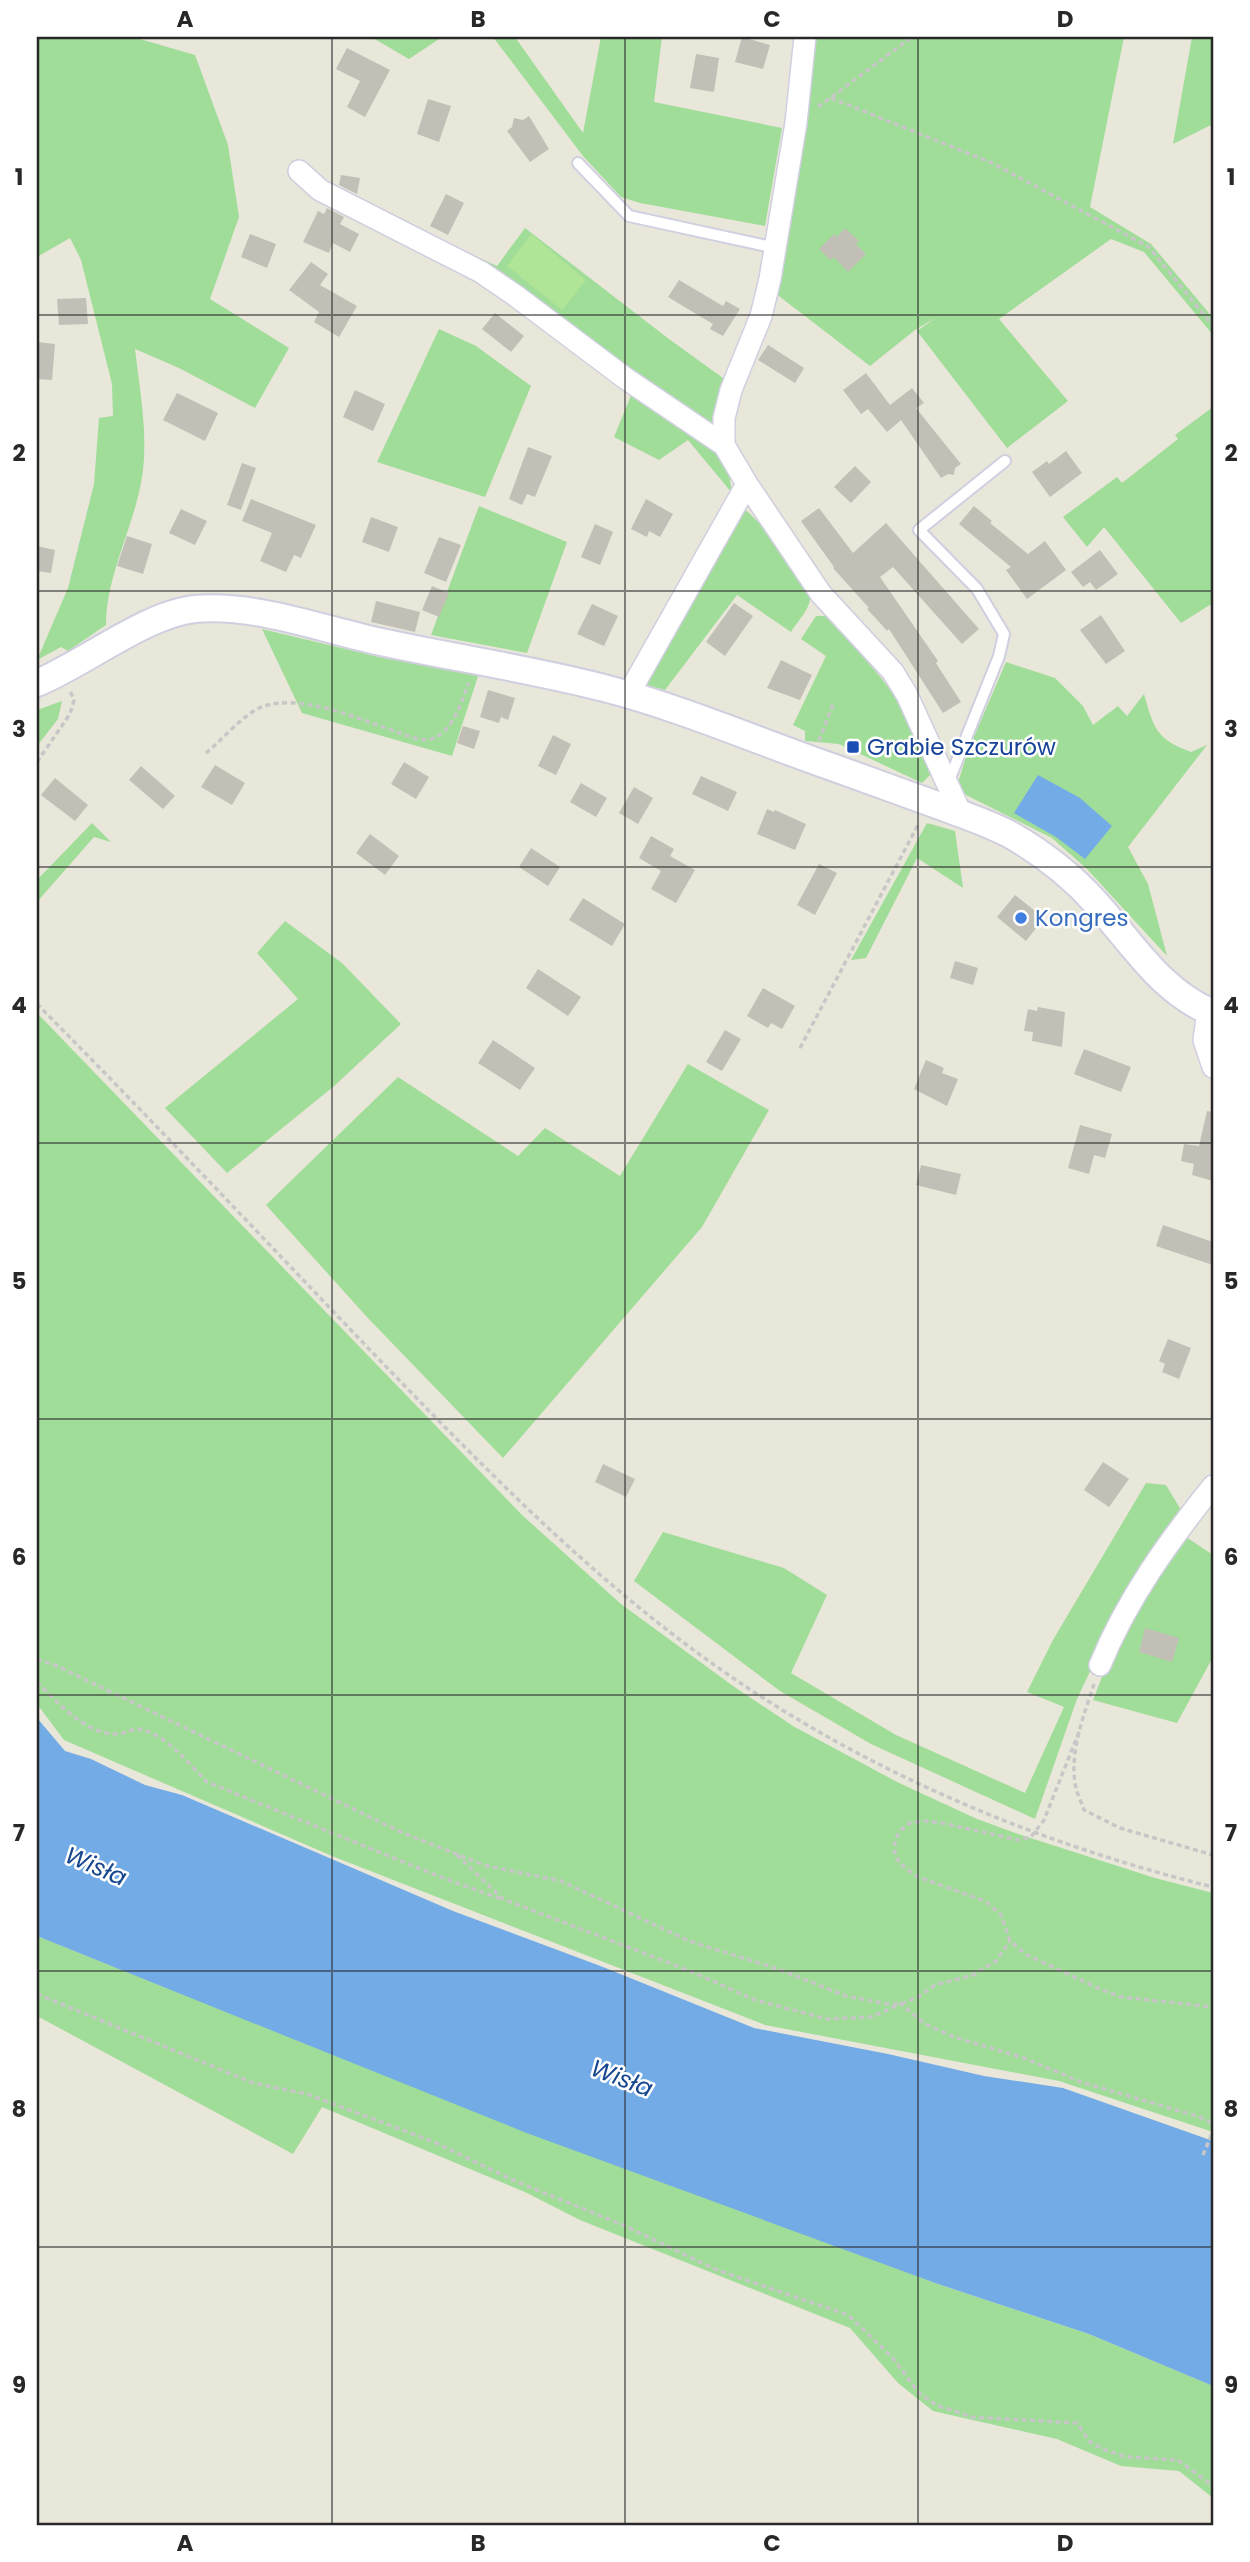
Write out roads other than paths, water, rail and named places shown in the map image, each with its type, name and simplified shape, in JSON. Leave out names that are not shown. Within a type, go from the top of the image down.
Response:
[{"type":"street","points":[[723,445],[724,418],[731,390],[761,316],[776,248],[796,123],[805,37]]},
{"type":"street","points":[[299,171],[320,190],[481,272],[625,378],[723,445],[821,594],[893,672],[907,695],[938,794]]},
{"type":"street","points":[[628,695],[747,484]]},
{"type":"street","points":[[37,683],[171,614],[195,609],[243,610],[571,680],[628,695],[938,794],[961,814],[1009,834],[1052,862],[1095,902],[1162,979],[1181,996],[1211,1012],[1204,1040],[1213,1067]]},
{"type":"street","points":[[1100,1665],[1112,1635],[1146,1575],[1213,1486]]},
{"type":"lane","points":[[578,163],[629,216],[776,248]]},
{"type":"lane","points":[[938,794],[999,656],[1003,634],[977,589],[919,530],[1005,461]]},
{"type":"water","points":[[1038,775],[1080,798],[1112,826],[1085,859],[1056,837],[1014,813]]},
{"type":"water","name":"Wisła","points":[[37,1718],[65,1751],[91,1759],[145,1785],[182,1795],[453,1911],[603,1967],[754,2028],[984,2076],[1063,2088],[1213,2141],[1213,2386],[1089,2334],[938,2284],[524,2132],[37,1936]]},
{"type":"place","name":"Grabie Szczurów","points":[[853,747]]},
{"type":"place","name":"Kongres","points":[[1021,918]]}]
